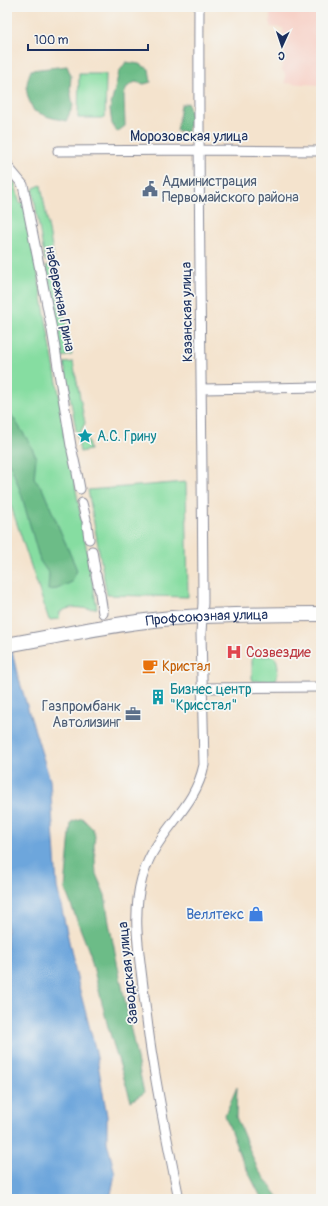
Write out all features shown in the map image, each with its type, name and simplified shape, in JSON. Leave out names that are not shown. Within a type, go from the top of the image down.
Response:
[{"type":"main road","name":"Профсоюзная улица","points":[[7,645],[163,619],[202,616],[321,614]]},
{"type":"street","name":"Казанская улица","points":[[199,7],[202,616]]},
{"type":"street","name":"Морозовская улица","points":[[58,151],[321,151]]},
{"type":"street","name":"набережная Грина","points":[[7,163],[8,167],[23,185],[51,323],[80,489]]},
{"type":"street","points":[[202,389],[321,387]]},
{"type":"street","points":[[82,503],[89,539]]},
{"type":"street","points":[[92,551],[103,613]]},
{"type":"street","name":"Заводская улица","points":[[179,1199],[152,1061],[136,934],[136,911],[138,893],[152,852],[193,795],[202,775],[204,754],[202,616]]},
{"type":"street","points":[[203,688],[321,687]]},
{"type":"shaded area","points":[[270,7],[321,7],[321,85],[285,83],[285,74],[282,70],[283,28],[270,27]]},
{"type":"green space","points":[[126,62],[139,64],[149,69],[151,82],[144,84],[135,82],[127,87],[124,95],[125,126],[117,132],[112,124],[110,109],[119,72]]},
{"type":"green space","points":[[67,66],[71,76],[70,89],[73,106],[66,121],[49,117],[34,111],[27,91],[27,82],[31,70]]},
{"type":"green space","points":[[79,74],[106,74],[105,118],[78,118]]},
{"type":"green space","points":[[188,103],[191,116],[188,132],[177,131],[181,105]]},
{"type":"green space","points":[[7,176],[10,182],[14,181],[20,203],[25,202],[97,608],[65,609],[60,612],[59,619],[49,620],[7,494]]},
{"type":"green space","points":[[41,185],[54,259],[45,261],[33,192],[34,188]]},
{"type":"green space","points":[[55,265],[72,355],[62,357],[46,266]]},
{"type":"green space","points":[[73,362],[85,423],[80,433],[80,437],[83,440],[88,440],[90,450],[80,452],[64,363]]},
{"type":"green space","points":[[7,408],[29,442],[36,457],[34,479],[42,488],[77,570],[72,582],[57,589],[48,590],[49,574],[40,561],[21,493],[7,459]]},
{"type":"green space","points":[[186,482],[188,597],[107,595],[88,490]]},
{"type":"green space","points":[[252,656],[273,656],[275,658],[278,667],[276,680],[253,681]]},
{"type":"green space","points":[[82,818],[93,829],[95,835],[94,845],[96,874],[105,895],[109,923],[144,1093],[131,1101],[108,1027],[90,954],[65,889],[71,822]]},
{"type":"green space","points":[[237,1087],[236,1117],[258,1170],[280,1199],[262,1199],[240,1156],[225,1115]]},
{"type":"water","points":[[7,630],[17,673],[50,780],[57,887],[79,987],[96,1052],[107,1116],[107,1142],[115,1174],[110,1199],[7,1199]]},
{"type":"place","name":"Администрация Первомайского района","points":[[150,189]]},
{"type":"place","name":"А.С. Грину","points":[[85,436]]},
{"type":"place","name":"Созвездие","points":[[234,652]]},
{"type":"place","name":"Кристал","points":[[150,666]]},
{"type":"place","name":"Бизнес центр \"Крисстал\"","points":[[158,697]]},
{"type":"place","name":"Газпромбанк Автолизинг","points":[[133,714]]},
{"type":"place","name":"Веллтекс","points":[[256,914]]}]
